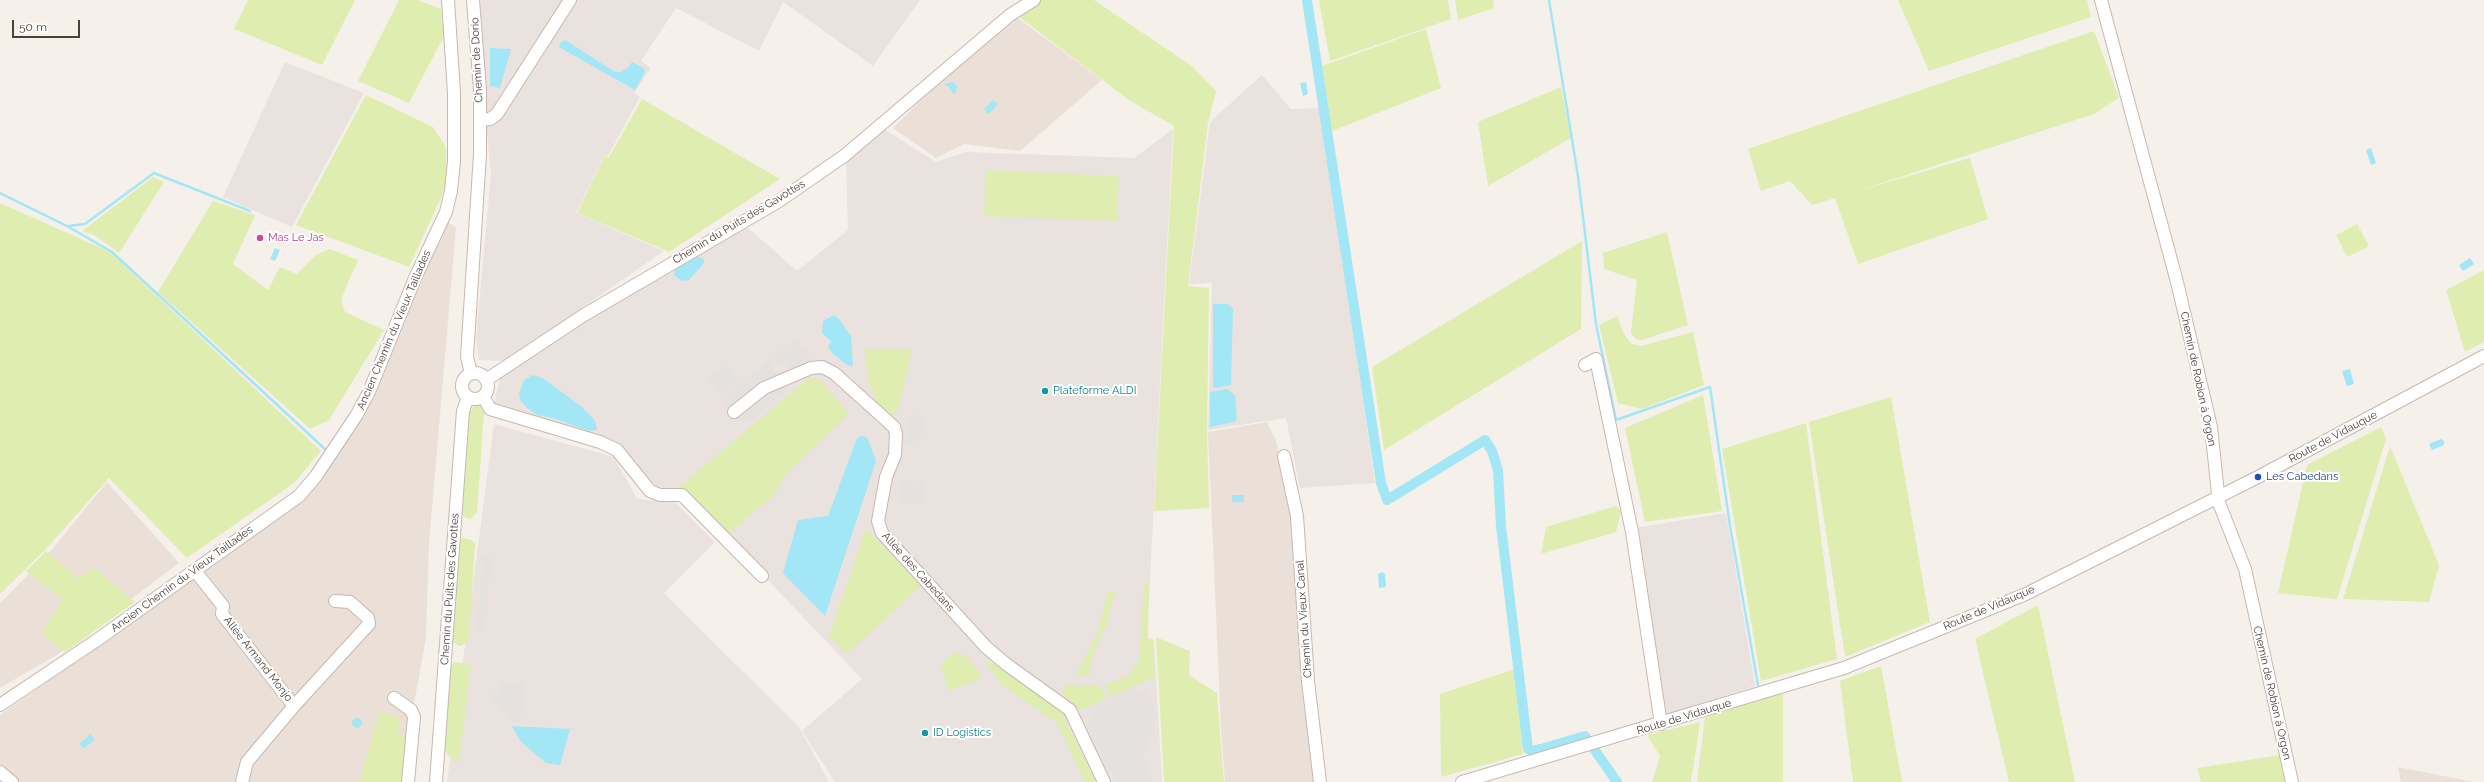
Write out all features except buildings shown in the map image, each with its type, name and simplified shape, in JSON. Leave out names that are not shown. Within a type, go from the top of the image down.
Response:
[{"type":"street","name":"Ancien Chemin du Vieux Taillades","points":[[0,705],[194,571],[299,496],[308,486],[356,416],[369,392],[415,278],[446,212],[451,191],[454,161],[454,93],[448,0]]},
{"type":"street","name":"Chemin de Dorio","points":[[471,373],[467,357],[478,194],[480,120],[473,0]]},
{"type":"street","points":[[480,120],[490,119],[497,114],[570,0]]},
{"type":"street","name":"Chemin du Puits des Gavottes","points":[[486,380],[584,315],[779,201],[844,156],[1010,15],[1034,0]]},
{"type":"street","name":"Chemin de Robion à Orgon","points":[[2101,0],[2177,282],[2211,427],[2219,502],[2245,569],[2292,782]]},
{"type":"street","name":"Route de Vidauque","points":[[1462,782],[1661,724],[1844,668],[2026,594],[2484,356]]},
{"type":"street","points":[[1585,365],[1596,359],[1632,532],[1661,724]]},
{"type":"street","name":"Allée des Cabedans","points":[[734,412],[764,388],[811,368],[822,367],[834,373],[894,427],[896,434],[894,455],[886,478],[878,521],[882,533],[986,647],[1006,664],[1070,710],[1104,782]]},
{"type":"street","points":[[471,373],[481,375],[486,380],[487,389],[483,396],[475,399],[468,397],[463,392],[462,384],[465,377],[471,373]]},
{"type":"street","points":[[483,396],[490,409],[600,442],[616,450],[650,491],[660,496],[682,495],[762,576]]},
{"type":"street","name":"Chemin du Puits des Gavottes","points":[[436,782],[463,411],[468,397]]},
{"type":"street","name":"Chemin du Vieux Canal","points":[[1284,456],[1297,516],[1308,681],[1320,782]]},
{"type":"street","name":"Allée Armand Monjo","points":[[194,571],[223,606],[222,614],[294,706],[247,762],[242,782]]},
{"type":"street","points":[[294,706],[369,624],[368,618],[350,602],[335,601]]},
{"type":"street","points":[[394,698],[412,710],[414,717],[408,782]]},
{"type":"street","points":[[0,772],[12,782]]},
{"type":"shaded area","points":[[480,0],[920,0],[873,66],[783,2],[759,51],[676,8],[641,61],[651,68],[634,93],[640,97],[608,156],[605,155],[576,213],[664,251],[505,361],[479,360],[476,338],[491,174],[485,114],[486,88]]},
{"type":"shaded area","points":[[1018,18],[1102,80],[1020,151],[964,144],[936,158],[893,128],[942,79]]},
{"type":"shaded area","points":[[285,62],[364,93],[292,227],[223,197]]},
{"type":"shaded area","points":[[1262,75],[1291,109],[1321,108],[1375,483],[1300,488],[1286,418],[1208,430],[1212,283],[1189,284],[1210,122]]},
{"type":"shaded area","points":[[882,128],[936,162],[966,152],[1134,158],[1173,129],[1147,638],[1154,639],[1162,782],[835,782],[802,731],[862,679],[683,491],[657,487],[619,445],[494,404],[501,374],[613,303],[747,227],[797,271],[848,230],[846,158]]},
{"type":"shaded area","points":[[446,221],[456,227],[429,544],[426,638],[411,720],[405,782],[0,782],[0,715],[298,504],[319,482]]},
{"type":"shaded area","points":[[795,340],[811,353],[792,369],[785,361],[777,363],[773,357]]},
{"type":"shaded area","points":[[768,361],[775,370],[774,382],[785,392],[747,423],[721,400]]},
{"type":"shaded area","points":[[726,365],[740,381],[722,396],[708,381]]},
{"type":"shaded area","points":[[910,414],[925,417],[918,447],[904,444]]},
{"type":"shaded area","points":[[1267,422],[1276,441],[1292,504],[1314,782],[1225,782],[1221,728],[1208,432]]},
{"type":"shaded area","points":[[494,424],[614,457],[637,499],[676,503],[715,542],[664,593],[799,727],[829,782],[447,782]]},
{"type":"shaded area","points":[[901,481],[925,482],[924,504],[899,503]]},
{"type":"shaded area","points":[[107,482],[179,563],[55,656],[0,688],[0,603],[49,553]]},
{"type":"shaded area","points":[[1726,513],[1755,686],[1664,715],[1635,528]]},
{"type":"shaded area","points":[[483,556],[491,556],[485,632],[477,632]]},
{"type":"shaded area","points":[[499,682],[524,683],[520,722],[511,720],[489,694],[500,694]]},
{"type":"shaded area","points":[[1137,686],[1139,694],[1147,691],[1158,718],[1152,722],[1155,732],[1145,740],[1149,751],[1142,755],[1153,782],[1115,782],[1087,722],[1094,718],[1090,709]]},
{"type":"shaded area","points":[[2398,767],[2474,782],[2401,782]]},
{"type":"green space","points":[[248,0],[355,0],[322,65],[234,29]]},
{"type":"green space","points":[[399,0],[417,0],[441,9],[444,36],[409,103],[358,81]]},
{"type":"green space","points":[[1042,0],[1094,0],[1192,66],[1216,91],[1208,123],[1188,286],[1209,288],[1207,430],[1209,508],[1154,511],[1174,126],[1129,100],[1018,16]]},
{"type":"green space","points":[[1319,0],[1448,0],[1451,19],[1330,61]]},
{"type":"green space","points":[[1455,0],[1493,0],[1494,8],[1458,20]]},
{"type":"green space","points":[[1898,0],[2087,0],[2091,17],[1929,71]]},
{"type":"green space","points":[[1426,29],[1441,88],[1332,131],[1322,66]]},
{"type":"green space","points":[[2094,31],[2119,98],[2094,114],[1857,191],[1970,158],[1988,219],[1858,264],[1835,198],[1812,205],[1790,181],[1761,191],[1748,149]]},
{"type":"green space","points":[[1561,87],[1571,138],[1488,186],[1478,122]]},
{"type":"green space","points":[[366,95],[433,127],[446,147],[447,185],[409,267],[296,225]]},
{"type":"green space","points":[[642,99],[780,179],[669,252],[577,213],[605,156],[609,157]]},
{"type":"green space","points":[[986,170],[1116,176],[1119,178],[1117,221],[984,216]]},
{"type":"green space","points":[[153,177],[164,182],[119,253],[94,235],[82,231]]},
{"type":"green space","points":[[213,201],[255,215],[233,264],[268,290],[280,267],[297,274],[316,255],[330,249],[358,260],[341,299],[345,312],[384,330],[329,420],[310,429],[158,292]]},
{"type":"green space","points":[[0,203],[110,252],[321,451],[294,483],[187,558],[109,478],[46,549],[0,594]]},
{"type":"green space","points":[[2357,224],[2369,246],[2347,257],[2336,235]]},
{"type":"green space","points":[[1667,232],[1688,325],[1642,340],[1636,339],[1631,333],[1637,280],[1604,269],[1603,253]]},
{"type":"green space","points":[[1582,241],[1581,329],[1384,450],[1372,367]]},
{"type":"green space","points":[[2484,270],[2484,342],[2465,352],[2446,290]]},
{"type":"green space","points":[[1617,316],[1625,336],[1632,344],[1641,346],[1693,332],[1704,385],[1642,409],[1618,403],[1599,325]]},
{"type":"green space","points":[[864,349],[912,349],[898,411],[895,411],[891,416],[874,400],[876,398],[869,385]]},
{"type":"green space","points":[[809,378],[819,379],[849,414],[792,467],[779,483],[776,493],[727,535],[677,489]]},
{"type":"green space","points":[[1703,395],[1722,511],[1645,522],[1625,428]]},
{"type":"green space","points":[[1891,397],[1930,622],[1845,657],[1809,422]]},
{"type":"green space","points":[[476,403],[482,407],[484,412],[477,512],[470,519],[464,517],[461,512],[468,414]]},
{"type":"green space","points":[[1806,423],[1837,659],[1761,681],[1722,449]]},
{"type":"green space","points":[[2381,427],[2386,439],[2337,599],[2278,593],[2307,465]]},
{"type":"green space","points":[[2390,446],[2439,565],[2429,602],[2343,599]]},
{"type":"green space","points":[[1616,506],[1621,511],[1616,532],[1541,554],[1546,527]]},
{"type":"green space","points":[[866,528],[921,586],[847,654],[829,637]]},
{"type":"green space","points":[[463,538],[472,540],[475,544],[469,639],[467,643],[460,646],[453,642],[451,636],[458,543]]},
{"type":"green space","points":[[46,551],[79,579],[93,567],[135,602],[65,652],[41,634],[63,599],[26,571]]},
{"type":"green space","points":[[1149,579],[1148,640],[1153,640],[1155,677],[1111,697],[1105,684],[1121,680],[1132,672],[1139,659],[1144,586]]},
{"type":"green space","points":[[1108,591],[1118,592],[1112,600],[1107,627],[1105,627],[1091,660],[1090,675],[1076,675],[1098,632]]},
{"type":"green space","points":[[2038,605],[2075,782],[2009,782],[1975,639]]},
{"type":"green space","points":[[1156,637],[1190,651],[1189,675],[1217,693],[1224,782],[1164,782]]},
{"type":"green space","points":[[958,653],[967,656],[983,678],[949,691],[942,671],[943,662],[952,654]]},
{"type":"green space","points":[[983,660],[991,662],[1057,704],[1096,782],[1085,782],[1057,723],[1003,686]]},
{"type":"green space","points":[[454,662],[471,664],[459,762],[448,756],[444,749],[450,666]]},
{"type":"green space","points":[[1881,666],[1902,782],[1853,782],[1840,681]]},
{"type":"green space","points":[[1515,669],[1523,754],[1441,777],[1440,694]]},
{"type":"green space","points":[[1065,686],[1100,686],[1107,698],[1082,710],[1062,693]]},
{"type":"green space","points":[[1783,693],[1783,782],[1697,782],[1705,717]]},
{"type":"green space","points":[[379,712],[401,718],[397,734],[407,737],[404,782],[359,782]]},
{"type":"green space","points":[[1700,722],[1691,782],[1652,782],[1660,756],[1647,735]]},
{"type":"green space","points":[[2281,755],[2287,782],[2201,782],[2197,768]]},
{"type":"water","points":[[565,40],[615,72],[621,72],[628,68],[632,62],[644,68],[645,72],[635,90],[559,47],[560,43]]},
{"type":"water","points":[[490,48],[511,49],[500,88],[490,86]]},
{"type":"water","points":[[952,82],[957,86],[956,92],[953,94],[951,89],[944,84]]},
{"type":"water","points":[[1306,82],[1308,94],[1303,96],[1300,83]]},
{"type":"water","points":[[993,100],[998,104],[989,114],[984,109]]},
{"type":"water","points":[[2371,148],[2376,163],[2371,165],[2366,150]]},
{"type":"water","points":[[275,248],[280,250],[275,261],[270,259]]},
{"type":"water","points":[[697,256],[704,259],[704,263],[689,280],[682,281],[674,275],[675,268]]},
{"type":"water","points":[[2470,258],[2474,264],[2463,271],[2459,265]]},
{"type":"water","points":[[1213,304],[1227,304],[1233,308],[1231,385],[1213,388]]},
{"type":"water","points":[[834,315],[839,319],[851,336],[853,366],[847,365],[832,353],[828,347],[831,341],[822,333],[823,321]]},
{"type":"water","points":[[2350,369],[2354,384],[2347,386],[2342,371]]},
{"type":"water","points":[[533,375],[544,379],[582,407],[595,421],[597,430],[589,431],[553,418],[537,415],[527,408],[520,400],[519,393],[524,380]]},
{"type":"water","points":[[1227,389],[1235,395],[1237,419],[1234,422],[1210,427],[1210,392]]},
{"type":"water","points":[[861,436],[867,437],[876,461],[825,616],[783,573],[798,520],[828,516],[857,438]]},
{"type":"water","points":[[2441,439],[2444,441],[2444,445],[2432,450],[2429,444]]},
{"type":"water","points":[[1232,495],[1244,495],[1244,502],[1232,502]]},
{"type":"water","points":[[1382,572],[1385,574],[1386,587],[1379,588],[1378,574]]},
{"type":"water","points":[[357,718],[362,723],[357,728],[352,723]]},
{"type":"water","points":[[512,726],[570,729],[560,765],[546,763],[521,742]]},
{"type":"water","points":[[91,734],[95,740],[84,748],[81,747],[80,743]]},
{"type":"waterway","points":[[1307,0],[1381,483],[1387,500],[1485,440],[1492,451],[1498,470],[1501,526],[1528,749],[1532,751],[1541,749],[1585,736],[1617,782]]},
{"type":"waterway","points":[[1549,0],[1578,176],[1596,324],[1616,420],[1710,387],[1730,526],[1758,685]]},
{"type":"waterway","points":[[68,226],[85,224],[154,173],[250,211]]},
{"type":"waterway","points":[[0,193],[67,226],[112,252],[327,451]]},
{"type":"waterway","points":[[198,561],[218,546]]},
{"type":"waterway","points":[[0,698],[10,691]]},
{"type":"place","name":"Mas Le Jas","points":[[260,238]]},
{"type":"place","name":"Plateforme ALDI","points":[[1045,391]]},
{"type":"place","name":"Les Cabedans","points":[[2258,477]]},
{"type":"place","name":"ID Logistics","points":[[925,733]]}]
